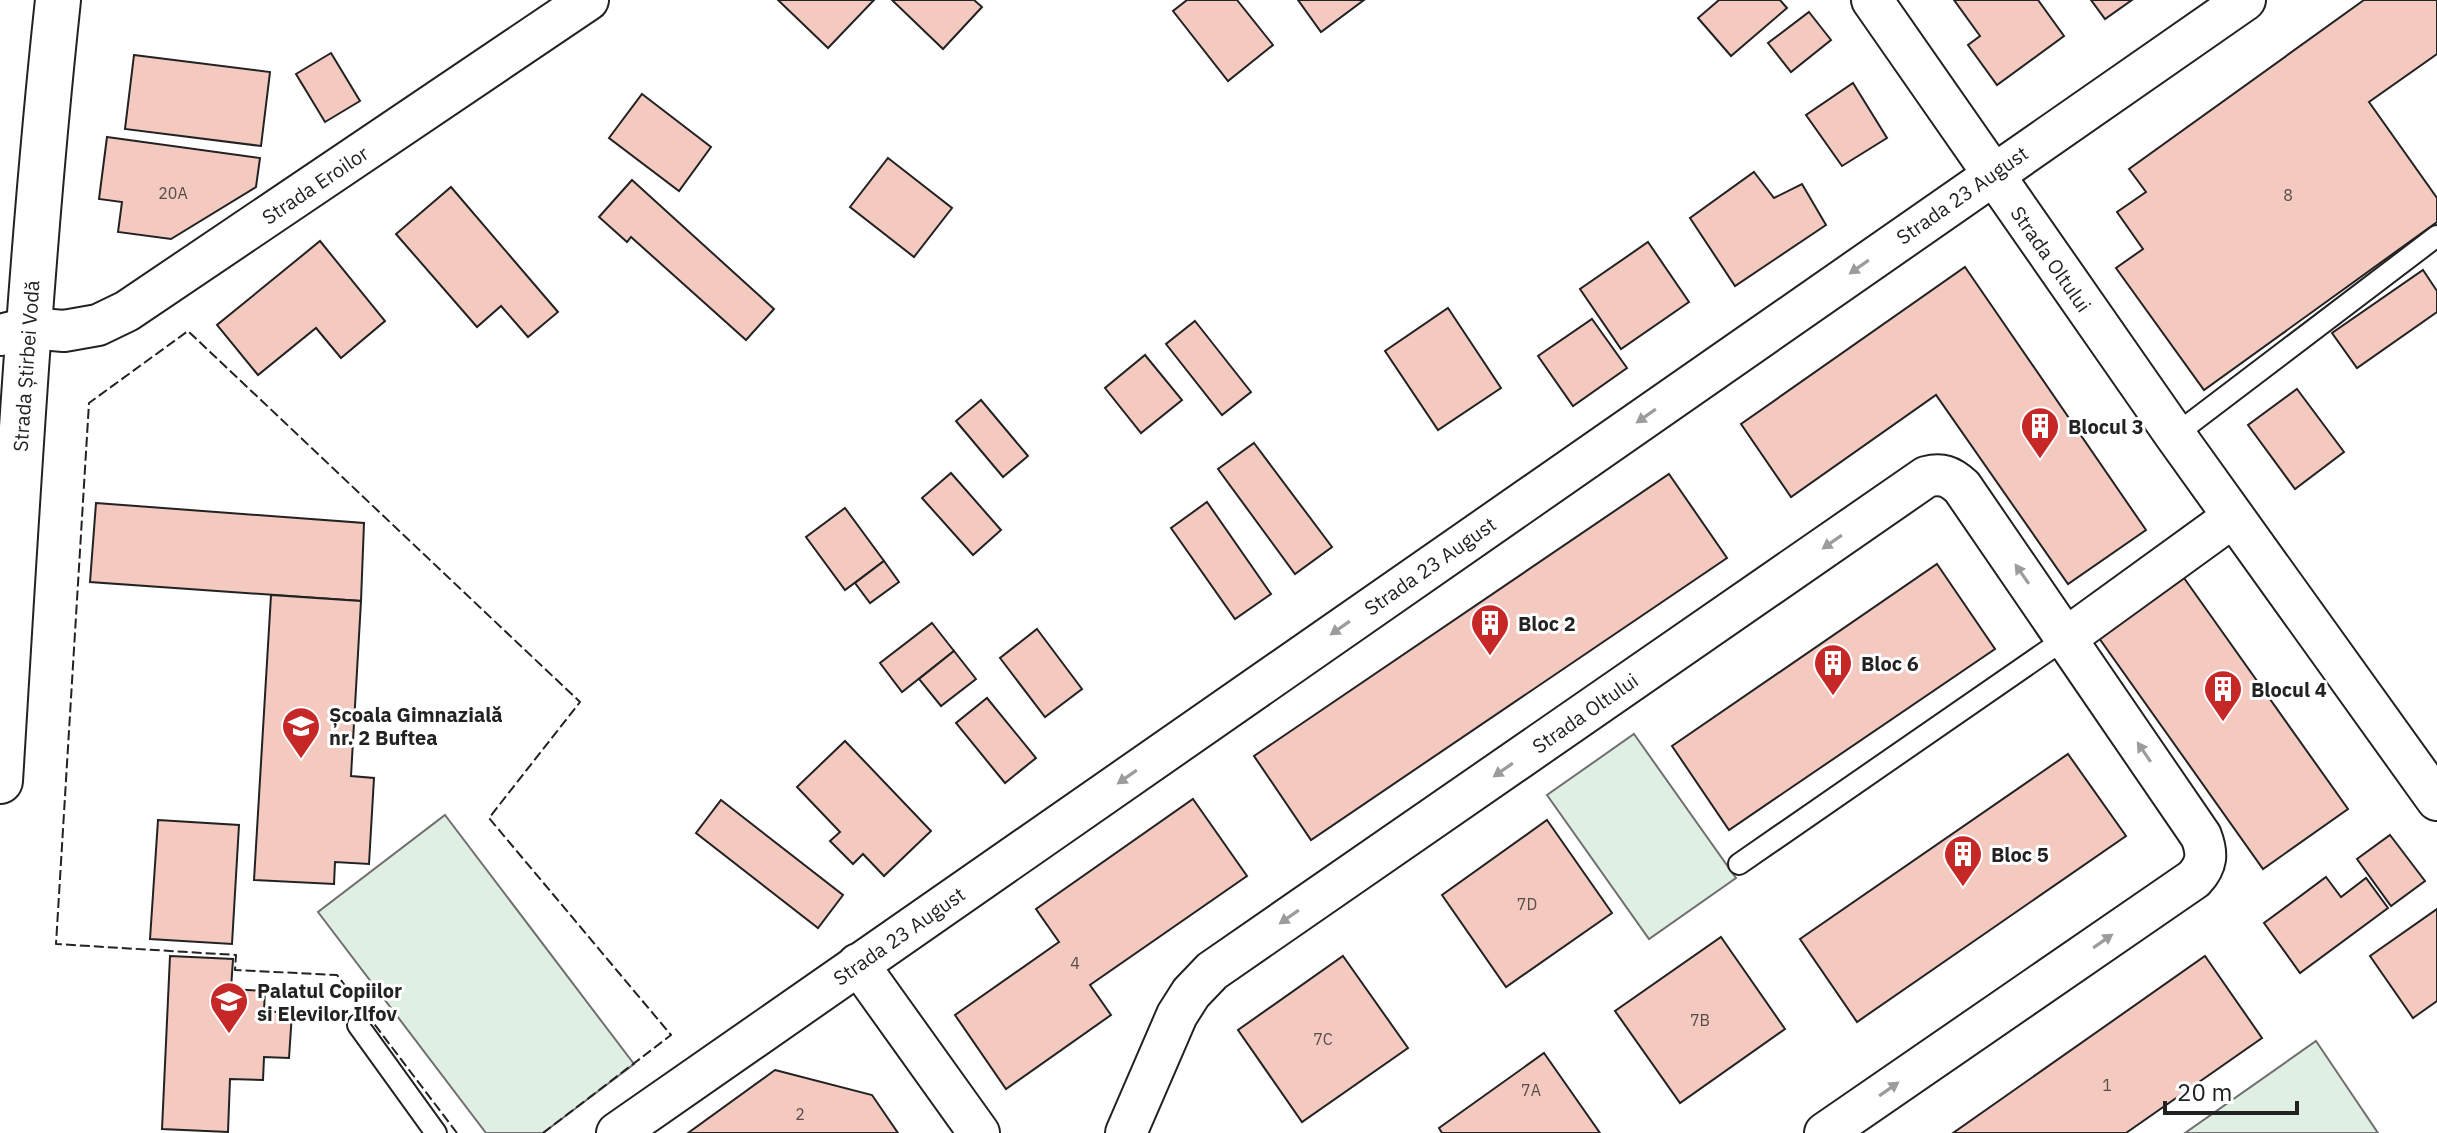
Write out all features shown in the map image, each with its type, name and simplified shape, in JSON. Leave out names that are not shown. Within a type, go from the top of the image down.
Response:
[{"type":"street","name":"Strada Știrbei Vodă","points":[[0,781],[14,332],[44,129],[58,0]]},
{"type":"street","name":"Strada Eroilor","points":[[14,332],[64,331],[98,325],[127,311],[588,0]]},
{"type":"street","name":"Strada Oltului","points":[[1872,0],[2175,435],[2437,800]]},
{"type":"street","name":"Strada 23 August","points":[[617,1133],[2245,0]]},
{"type":"street","name":"Strada Oltului","points":[[1126,1133],[1177,1015],[1191,993],[1212,971],[1926,477],[1938,474],[1951,477],[1962,487],[2201,836],[2206,850],[2204,868],[2194,879],[1825,1133]]},
{"type":"street","points":[[2066,638],[2233,517]]},
{"type":"street","points":[[858,964],[979,1133]]},
{"type":"lane","points":[[2175,435],[2437,236]]},
{"type":"lane","points":[[1739,864],[2066,638]]},
{"type":"lane","points":[[358,1025],[436,1133]]},
{"type":"green space","points":[[1634,734],[1736,878],[1649,939],[1547,795]]},
{"type":"green space","points":[[445,815],[634,1064],[543,1133],[486,1133],[318,912]]},
{"type":"green space","points":[[2316,1041],[2378,1133],[2185,1133]]},
{"type":"building","points":[[778,0],[874,0],[828,48]]},
{"type":"building","points":[[892,0],[974,0],[982,7],[943,49]]},
{"type":"building","points":[[1187,0],[1237,0],[1273,45],[1228,81],[1173,11]]},
{"type":"building","points":[[1298,0],[1364,0],[1321,32]]},
{"type":"building","points":[[1719,0],[1780,0],[1787,8],[1731,56],[1698,18]]},
{"type":"building","points":[[1954,0],[2038,0],[2064,36],[1997,85],[1968,45],[1980,36]]},
{"type":"building","points":[[2091,0],[2132,0],[2105,19]]},
{"type":"building","points":[[2364,0],[2437,0],[2437,54],[2369,102],[2437,198],[2437,222],[2204,390],[2116,268],[2143,249],[2117,212],[2146,192],[2129,169]]},
{"type":"building","points":[[1809,12],[1831,40],[1791,72],[1768,43]]},
{"type":"building","points":[[331,53],[360,101],[325,122],[296,74]]},
{"type":"building","points":[[134,55],[270,72],[261,146],[125,129]]},
{"type":"building","points":[[1853,83],[1887,138],[1842,166],[1806,115]]},
{"type":"building","points":[[642,94],[711,147],[679,191],[609,138]]},
{"type":"building","points":[[107,137],[260,158],[256,187],[171,239],[118,232],[122,202],[99,199]]},
{"type":"building","points":[[888,158],[952,208],[914,257],[850,207]]},
{"type":"building","points":[[1754,172],[1774,198],[1802,184],[1826,225],[1735,286],[1690,218]]},
{"type":"building","points":[[632,180],[774,309],[746,340],[631,237],[627,242],[599,217]]},
{"type":"building","points":[[451,187],[558,312],[528,337],[501,306],[477,327],[396,234]]},
{"type":"building","points":[[320,241],[385,321],[341,358],[316,328],[258,375],[217,325]]},
{"type":"building","points":[[1648,242],[1689,302],[1621,349],[1580,289]]},
{"type":"building","name":"Blocul 3","points":[[1965,267],[2146,530],[2068,584],[1936,395],[1791,497],[1741,424]]},
{"type":"building","points":[[2423,270],[2437,291],[2437,312],[2357,368],[2332,333]]},
{"type":"building","points":[[1448,308],[1501,388],[1438,430],[1385,351]]},
{"type":"building","points":[[1592,319],[1627,368],[1573,406],[1538,356]]},
{"type":"building","points":[[1195,321],[1251,392],[1222,415],[1166,344]]},
{"type":"building","points":[[1145,355],[1182,400],[1141,433],[1105,388]]},
{"type":"building","points":[[2297,389],[2344,452],[2295,489],[2248,425]]},
{"type":"building","points":[[981,400],[1028,456],[1003,477],[956,421]]},
{"type":"building","points":[[1254,443],[1332,547],[1295,574],[1218,469]]},
{"type":"building","points":[[951,473],[1001,530],[973,555],[922,498]]},
{"type":"building","name":"Bloc 2","points":[[1669,474],[1727,558],[1311,840],[1254,756]]},
{"type":"building","points":[[1207,502],[1271,594],[1235,619],[1171,528]]},
{"type":"building","points":[[96,503],[364,523],[361,601],[90,582]]},
{"type":"building","points":[[845,508],[884,561],[845,590],[806,537]]},
{"type":"building","points":[[884,561],[899,582],[870,603],[855,583]]},
{"type":"building","name":"Bloc 6","points":[[1937,564],[1995,649],[1729,830],[1672,746]]},
{"type":"building","name":"Blocul 4","points":[[2184,578],[2348,809],[2263,869],[2099,638]]},
{"type":"building","points":[[271,595],[361,601],[351,776],[374,778],[369,864],[335,862],[334,884],[254,880]]},
{"type":"building","points":[[932,623],[954,651],[902,692],[880,663]]},
{"type":"building","points":[[1037,629],[1082,689],[1045,717],[1000,658]]},
{"type":"building","points":[[954,651],[976,679],[941,706],[919,679]]},
{"type":"building","points":[[987,698],[1036,758],[1005,783],[956,723]]},
{"type":"building","points":[[845,741],[931,831],[884,876],[863,854],[853,864],[830,841],[840,832],[797,787]]},
{"type":"building","name":"Bloc 5","points":[[2068,754],[2126,836],[1857,1022],[1800,939]]},
{"type":"building","points":[[1193,799],[1247,876],[1090,985],[1111,1015],[1006,1089],[955,1015],[1059,942],[1036,909]]},
{"type":"building","points":[[721,800],[843,895],[818,928],[696,833]]},
{"type":"building","points":[[158,820],[239,825],[232,944],[150,939]]},
{"type":"building","points":[[1547,820],[1612,913],[1506,987],[1442,895]]},
{"type":"building","points":[[2390,835],[2425,881],[2391,906],[2357,859]]},
{"type":"building","points":[[2326,877],[2341,897],[2366,878],[2388,908],[2300,973],[2264,923]]},
{"type":"building","points":[[2437,909],[2437,1001],[2413,1018],[2370,956]]},
{"type":"building","points":[[1721,937],[1785,1029],[1680,1103],[1615,1011]]},
{"type":"building","name":"Palatul Copiilor si Elevilor Ilfov","points":[[170,956],[233,959],[231,989],[265,991],[264,1011],[292,1013],[289,1058],[264,1057],[263,1080],[230,1079],[228,1132],[162,1129]]},
{"type":"building","points":[[1343,956],[1408,1048],[1302,1122],[1238,1030]]},
{"type":"building","points":[[2205,956],[2262,1038],[2126,1133],[1953,1133]]},
{"type":"building","points":[[1544,1053],[1600,1133],[1442,1133],[1439,1128]]},
{"type":"building","points":[[775,1070],[872,1095],[898,1133],[688,1133]]},
{"type":"fence","points":[[457,1133],[337,975],[235,970],[236,955],[56,944],[89,403],[188,331],[580,702],[489,818],[671,1035],[543,1133]]},
{"type":"place","name":"Blocul 3","points":[[2040,460]]},
{"type":"place","name":"Bloc 2","points":[[1490,657]]},
{"type":"place","name":"Bloc 6","points":[[1833,697]]},
{"type":"place","name":"Blocul 4","points":[[2223,723]]},
{"type":"place","name":"Școala Gimnazială nr. 2 Buftea","points":[[301,760]]},
{"type":"place","name":"Bloc 5","points":[[1963,888]]},
{"type":"place","name":"Palatul Copiilor si Elevilor Ilfov","points":[[229,1035]]}]
